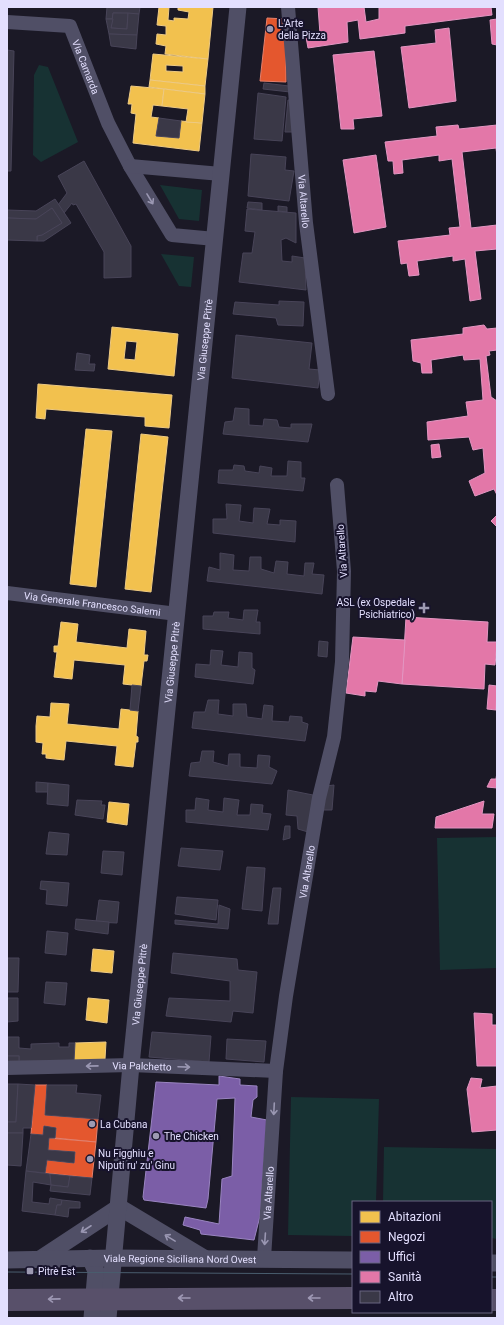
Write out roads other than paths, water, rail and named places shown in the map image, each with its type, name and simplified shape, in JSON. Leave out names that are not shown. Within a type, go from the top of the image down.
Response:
[{"type":"main road","points":[[7,1300],[352,1298]]},
{"type":"street","name":"Via Giuseppe Pitrè","points":[[92,1318],[114,1258],[131,1065],[238,7]]},
{"type":"street","name":"Via Altarello","points":[[288,7],[306,224],[328,394]]},
{"type":"street","name":"Via Camarda","points":[[7,22],[70,26],[108,123],[130,166],[172,235],[215,239]]},
{"type":"street","points":[[130,166],[222,174]]},
{"type":"street","name":"Via Altarello","points":[[264,1258],[276,1070],[286,996],[318,805],[334,737],[342,662],[344,571],[337,485]]},
{"type":"street","name":"Via Generale Francesco Salemi","points":[[7,593],[177,614]]},
{"type":"street","name":"Via Palchetto","points":[[7,1068],[131,1065],[276,1070]]},
{"type":"street","points":[[40,1259],[119,1207],[204,1258]]},
{"type":"street","name":"Via Giuseppe Pitrè","points":[[90,1258],[96,1272],[104,1283],[108,1318]]},
{"type":"street","name":"Viale Regione Siciliana Nord Ovest","points":[[7,1260],[90,1258],[264,1258],[352,1260]]},
{"type":"tram line","points":[[7,1272],[352,1274]]},
{"type":"tram line","points":[[492,1277],[497,1277]]},
{"type":"place","name":"L'Arte della Pizza","points":[[270,29]]},
{"type":"place","name":"ASL (ex Ospedale Psichiatrico)","points":[[424,608]]},
{"type":"place","name":"La Cubana","points":[[92,1124]]},
{"type":"place","name":"The Chicken","points":[[156,1136]]},
{"type":"place","name":"Nu Figghiu e Niputi ru' zu' Ginu","points":[[90,1159]]},
{"type":"place","name":"Pitrè Est","points":[[30,1271]]}]
